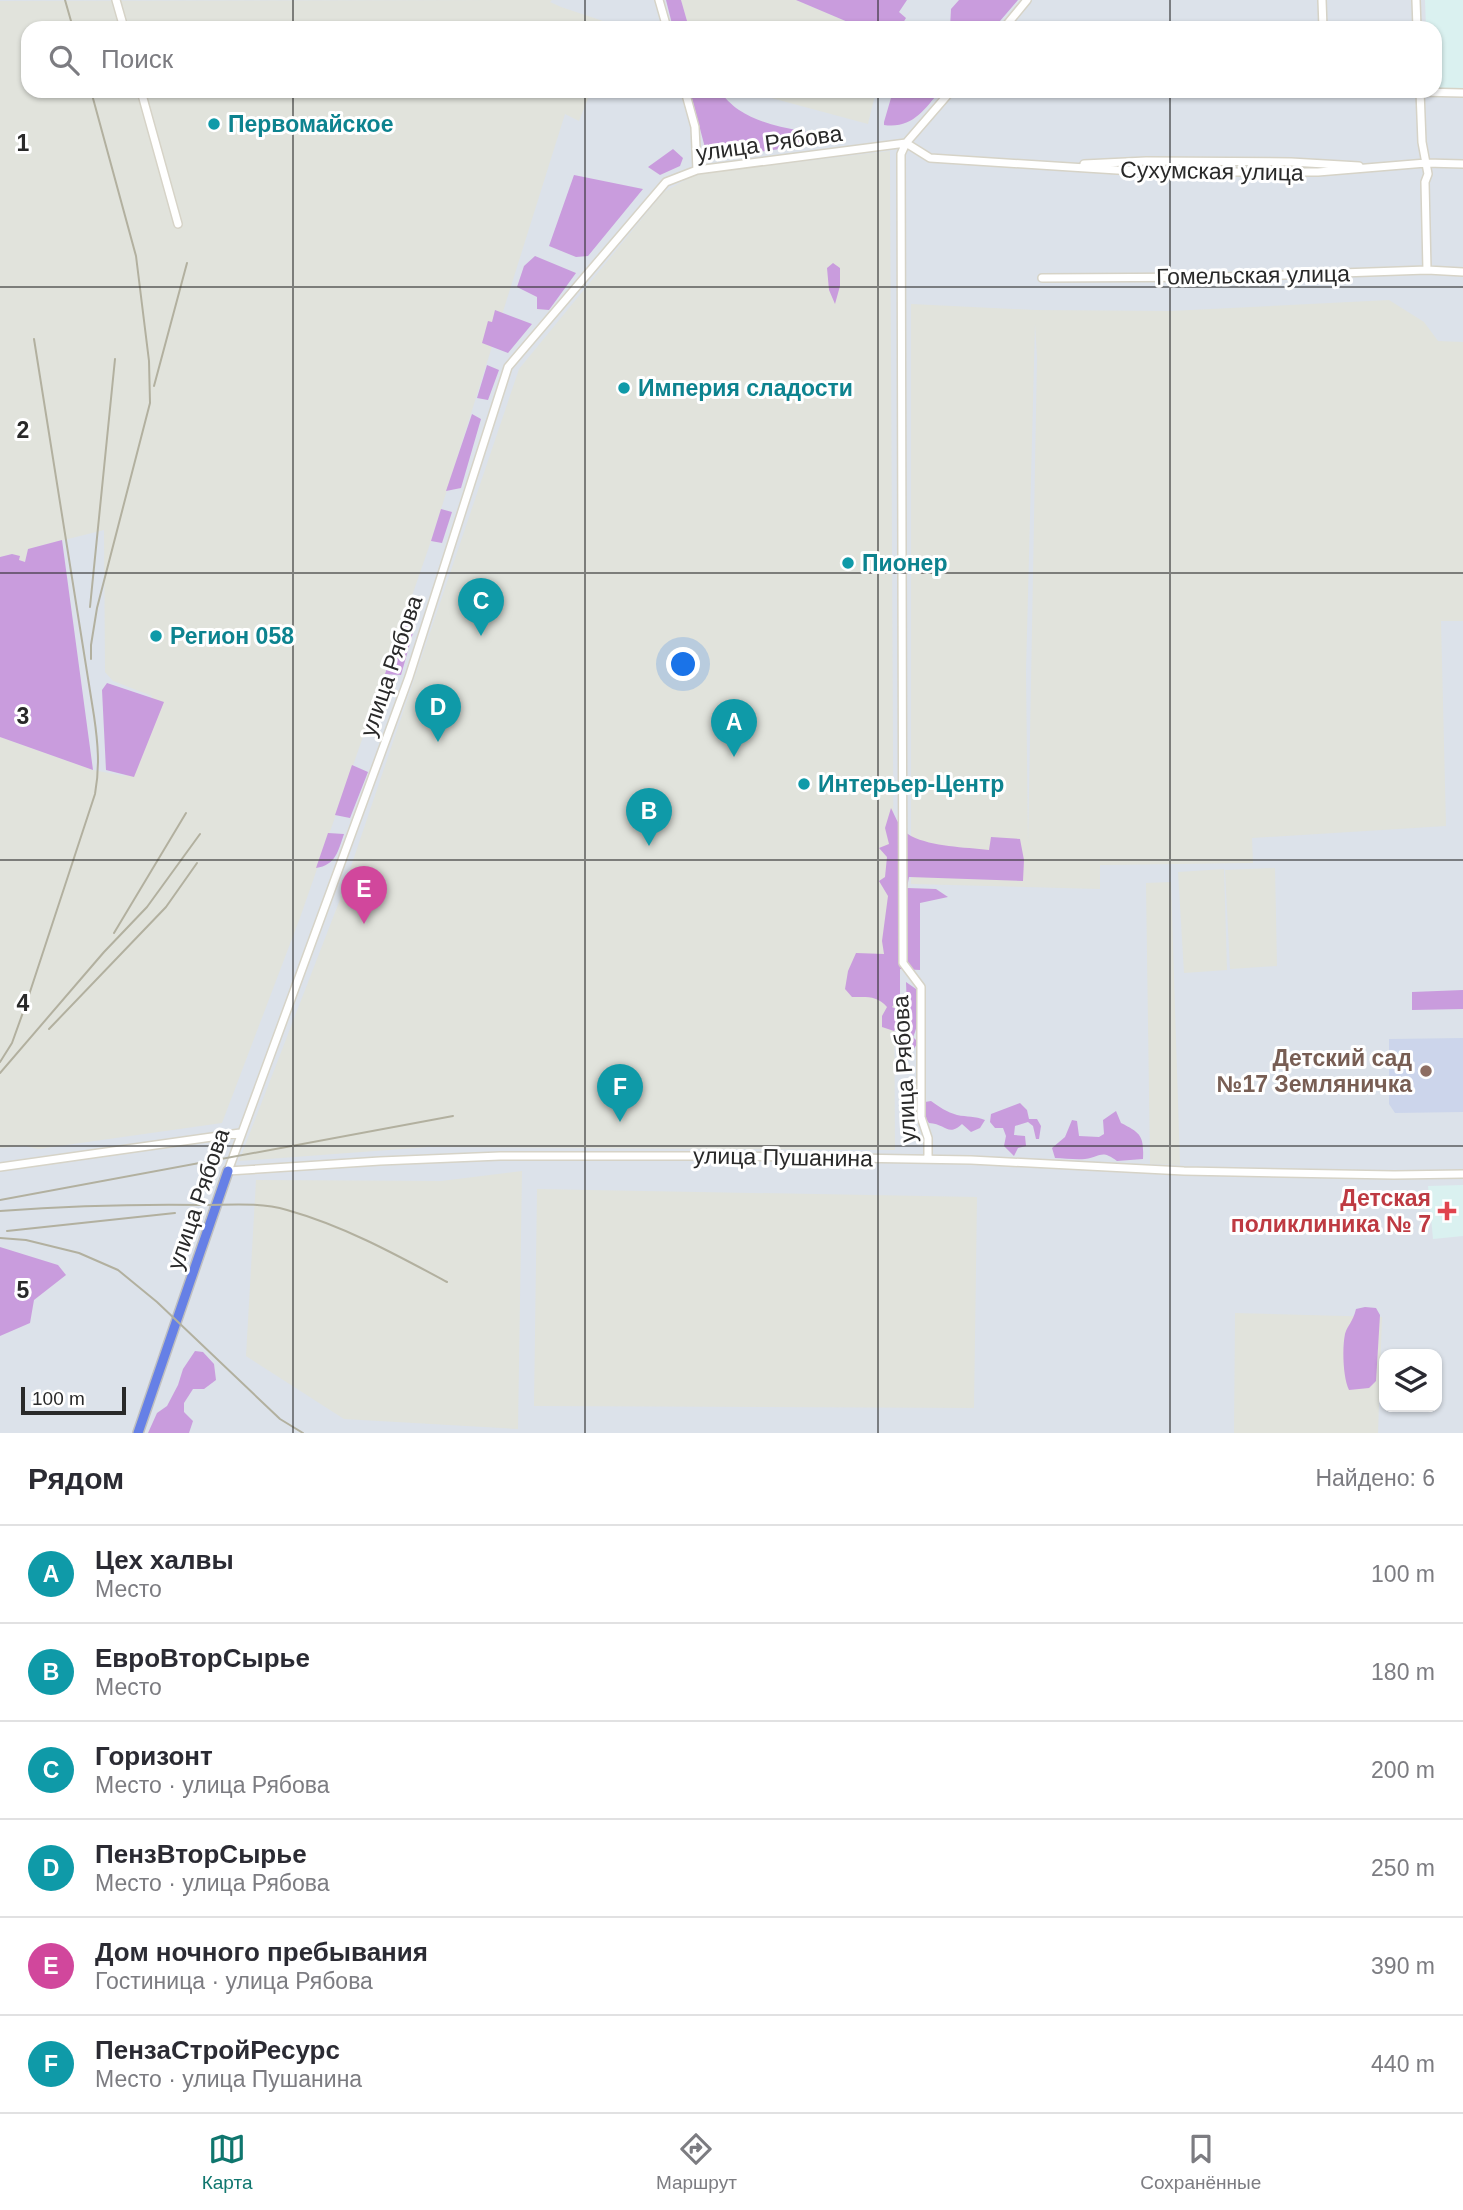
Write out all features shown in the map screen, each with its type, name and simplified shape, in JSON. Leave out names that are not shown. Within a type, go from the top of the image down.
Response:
[{"type":"main road","name":"улица Рябова","points":[[138,1433],[228,1171]]},
{"type":"street","points":[[116,0],[122,21]]},
{"type":"street","points":[[659,0],[665,21]]},
{"type":"street","points":[[1010,21],[1027,0]]},
{"type":"street","points":[[1322,0],[1323,21]]},
{"type":"street","points":[[1416,0],[1417,21]]},
{"type":"street","points":[[1442,93],[1463,93]]},
{"type":"street","points":[[143,98],[178,224]]},
{"type":"street","points":[[687,98],[695,127],[697,170]]},
{"type":"street","points":[[906,143],[945,98]]},
{"type":"street","points":[[1420,98],[1422,142],[1428,174],[1425,182],[1427,270]]},
{"type":"street","name":"улица Рябова","points":[[228,1171],[409,677],[508,367],[666,182],[697,170],[906,143]]},
{"type":"street","name":"улица Рябова","points":[[906,143],[901,154],[903,963],[921,987],[921,1117],[928,1138],[928,1159]]},
{"type":"street","name":"Сухумская улица","points":[[906,143],[930,158],[1056,165],[1174,161],[1318,162],[1369,167],[1426,163],[1463,164]]},
{"type":"street","name":"Гомельская улица","points":[[1042,278],[1225,277],[1427,270],[1463,272]]},
{"type":"street","points":[[0,1167],[240,1133]]},
{"type":"street","name":"улица Пушанина","points":[[228,1171],[500,1156],[728,1156],[1044,1162],[1184,1171],[1463,1174]]},
{"type":"shaded area","points":[[552,0],[550,2],[561,7],[603,21],[21,21],[21,98],[588,98],[579,121],[565,114],[431,541],[301,915],[222,1123],[38,1149],[25,1146],[0,1148],[0,737],[93,770],[125,776],[152,696],[113,681],[105,672],[104,530],[28,549],[25,562],[12,554],[0,557],[0,1]]},
{"type":"shaded area","points":[[666,0],[681,0],[687,21],[671,21]]},
{"type":"shaded area","points":[[681,0],[796,0],[846,21],[687,21]]},
{"type":"shaded area","points":[[796,0],[907,0],[899,12],[906,18],[904,21],[846,21]]},
{"type":"shaded area","points":[[959,0],[1018,0],[1000,21],[950,21],[951,9]]},
{"type":"shaded area","points":[[1425,0],[1463,0],[1463,95],[1442,92],[1442,21],[1426,21]]},
{"type":"shaded area","points":[[692,98],[725,98],[736,108],[761,121],[837,137],[831,142],[708,159]]},
{"type":"shaded area","points":[[771,98],[874,98],[868,124]]},
{"type":"shaded area","points":[[891,98],[934,98],[910,121],[894,125],[884,125]]},
{"type":"shaded area","points":[[673,149],[683,158],[680,166],[660,175],[648,167]]},
{"type":"shaded area","points":[[890,151],[895,1150],[429,1147],[239,1161],[339,902],[519,369],[664,192],[696,174]]},
{"type":"shaded area","points":[[574,175],[643,189],[588,256],[576,257],[549,246]]},
{"type":"shaded area","points":[[535,256],[576,273],[549,310],[537,309],[537,297],[517,287],[524,266]]},
{"type":"shaded area","points":[[833,263],[840,268],[840,286],[835,304],[829,290],[827,268]]},
{"type":"shaded area","points":[[1389,300],[1424,322],[1438,341],[1463,342],[1463,621],[1441,621],[1446,826],[1252,838],[1253,863],[1100,865],[1100,889],[911,884],[911,304],[1035,310],[1170,311]],"holes":[[[1035,324],[1037,358],[1028,845],[1026,671]]]},
{"type":"shaded area","points":[[495,310],[532,324],[508,353],[482,343],[488,321],[492,322]]},
{"type":"shaded area","points":[[487,365],[499,370],[488,400],[477,398]]},
{"type":"shaded area","points":[[472,414],[481,419],[461,488],[446,491]]},
{"type":"shaded area","points":[[441,509],[452,512],[442,543],[431,541]]},
{"type":"shaded area","points":[[62,540],[93,770],[0,737],[0,557],[12,554],[20,556],[19,560],[25,562],[28,549]]},
{"type":"shaded area","points":[[409,603],[420,608],[401,675],[385,674]]},
{"type":"shaded area","points":[[107,683],[164,702],[134,777],[106,770],[102,690]]},
{"type":"shaded area","points":[[352,765],[368,772],[350,818],[335,815]]},
{"type":"shaded area","points":[[891,808],[904,830],[920,840],[989,850],[991,837],[1020,839],[1024,860],[1023,881],[909,877],[907,888],[936,889],[948,897],[920,903],[920,970],[900,969],[900,996],[892,1007],[900,1011],[900,1020],[894,1031],[882,1027],[882,1016],[887,1007],[883,1003],[871,998],[852,997],[845,989],[848,971],[856,953],[884,954],[882,941],[888,896],[879,881],[885,877],[887,857],[879,848],[889,844],[885,828]]},
{"type":"shaded area","points":[[328,833],[344,834],[332,860],[316,868]]},
{"type":"shaded area","points":[[1275,868],[1277,966],[1230,969],[1225,870]]},
{"type":"shaded area","points":[[1224,869],[1227,970],[1184,973],[1178,872]]},
{"type":"shaded area","points":[[1171,882],[1180,1165],[1150,1164],[1146,883]]},
{"type":"shaded area","points":[[906,982],[916,989],[918,1020],[913,1037],[918,1042],[912,1052],[903,1042],[907,1009]]},
{"type":"shaded area","points":[[1463,990],[1463,1009],[1412,1010],[1412,992]]},
{"type":"shaded area","name":"Детский сад №17 Земляничка","points":[[1463,1038],[1463,1112],[1395,1113],[1389,1104],[1389,1039]]},
{"type":"shaded area","points":[[931,1101],[953,1114],[985,1120],[980,1128],[971,1132],[962,1124],[950,1130],[929,1123],[926,1119],[925,1102]]},
{"type":"shaded area","points":[[1020,1103],[1027,1110],[1029,1119],[1037,1119],[1041,1126],[1039,1139],[1036,1139],[1033,1126],[1028,1122],[1015,1126],[1014,1135],[1025,1136],[1026,1146],[1018,1148],[1014,1156],[1004,1146],[1006,1136],[1003,1128],[995,1128],[990,1122],[991,1114]]},
{"type":"shaded area","points":[[1116,1111],[1121,1123],[1140,1136],[1143,1159],[1117,1161],[1104,1155],[1085,1159],[1055,1158],[1052,1148],[1065,1137],[1072,1120],[1077,1121],[1079,1136],[1099,1137],[1104,1134],[1103,1120]]},
{"type":"shaded area","points":[[522,1171],[518,1429],[344,1419],[246,1356],[256,1180],[441,1181]]},
{"type":"shaded area","name":"Детская поликлиника № 7","points":[[1463,1185],[1463,1236],[1433,1239],[1428,1186]]},
{"type":"shaded area","points":[[537,1189],[977,1197],[974,1408],[534,1406]]},
{"type":"shaded area","points":[[0,1247],[58,1265],[66,1275],[34,1300],[30,1323],[0,1336]]},
{"type":"shaded area","points":[[1376,1308],[1380,1315],[1376,1381],[1369,1388],[1349,1390],[1345,1378],[1345,1334],[1356,1309]]},
{"type":"shaded area","points":[[1235,1313],[1382,1317],[1378,1433],[1234,1433]]},
{"type":"shaded area","points":[[195,1351],[203,1352],[214,1364],[216,1380],[204,1389],[193,1389],[184,1403],[184,1412],[193,1421],[189,1433],[148,1433],[157,1413],[167,1406],[183,1369]]},
{"type":"railway","points":[[65,0],[71,21]]},
{"type":"railway","points":[[91,659],[97,608],[150,403],[149,361],[136,256],[93,98]]},
{"type":"railway","points":[[154,386],[187,263]]},
{"type":"railway","points":[[0,1062],[12,1043],[26,1004],[95,794],[98,774],[94,716],[34,339]]},
{"type":"railway","points":[[90,607],[115,359]]},
{"type":"railway","points":[[114,933],[186,813]]},
{"type":"railway","points":[[0,1073],[104,952],[147,907],[200,834]]},
{"type":"railway","points":[[49,1029],[166,907],[197,863]]},
{"type":"railway","points":[[0,1200],[453,1116]]},
{"type":"railway","points":[[0,1211],[151,1205],[245,1204],[277,1207],[349,1232],[447,1282]]},
{"type":"railway","points":[[7,1231],[175,1213]]},
{"type":"railway","points":[[0,1238],[26,1240],[79,1253],[118,1270],[157,1302],[280,1419],[303,1433]]},
{"type":"place","name":"Первомайское","points":[[214,124]]},
{"type":"place","name":"Империя сладости","points":[[624,388]]},
{"type":"place","name":"Пионер","points":[[848,563]]},
{"type":"place","name":"Регион 058","points":[[156,636]]},
{"type":"place","name":"Горизонт","points":[[481,636]]},
{"type":"place","name":"ПензВторСырье","points":[[438,742]]},
{"type":"place","name":"Цех халвы","points":[[734,757]]},
{"type":"place","name":"Интерьер-Центр","points":[[804,784]]},
{"type":"place","name":"ЕвроВторСырье","points":[[649,846]]},
{"type":"place","name":"Дом ночного пребывания","points":[[364,924]]},
{"type":"place","name":"Детский сад №17 Земляничка","points":[[1426,1071]]},
{"type":"place","name":"ПензаСтройРесурс","points":[[620,1122]]},
{"type":"place","name":"Детская поликлиника № 7","points":[[1447,1211]]}]
